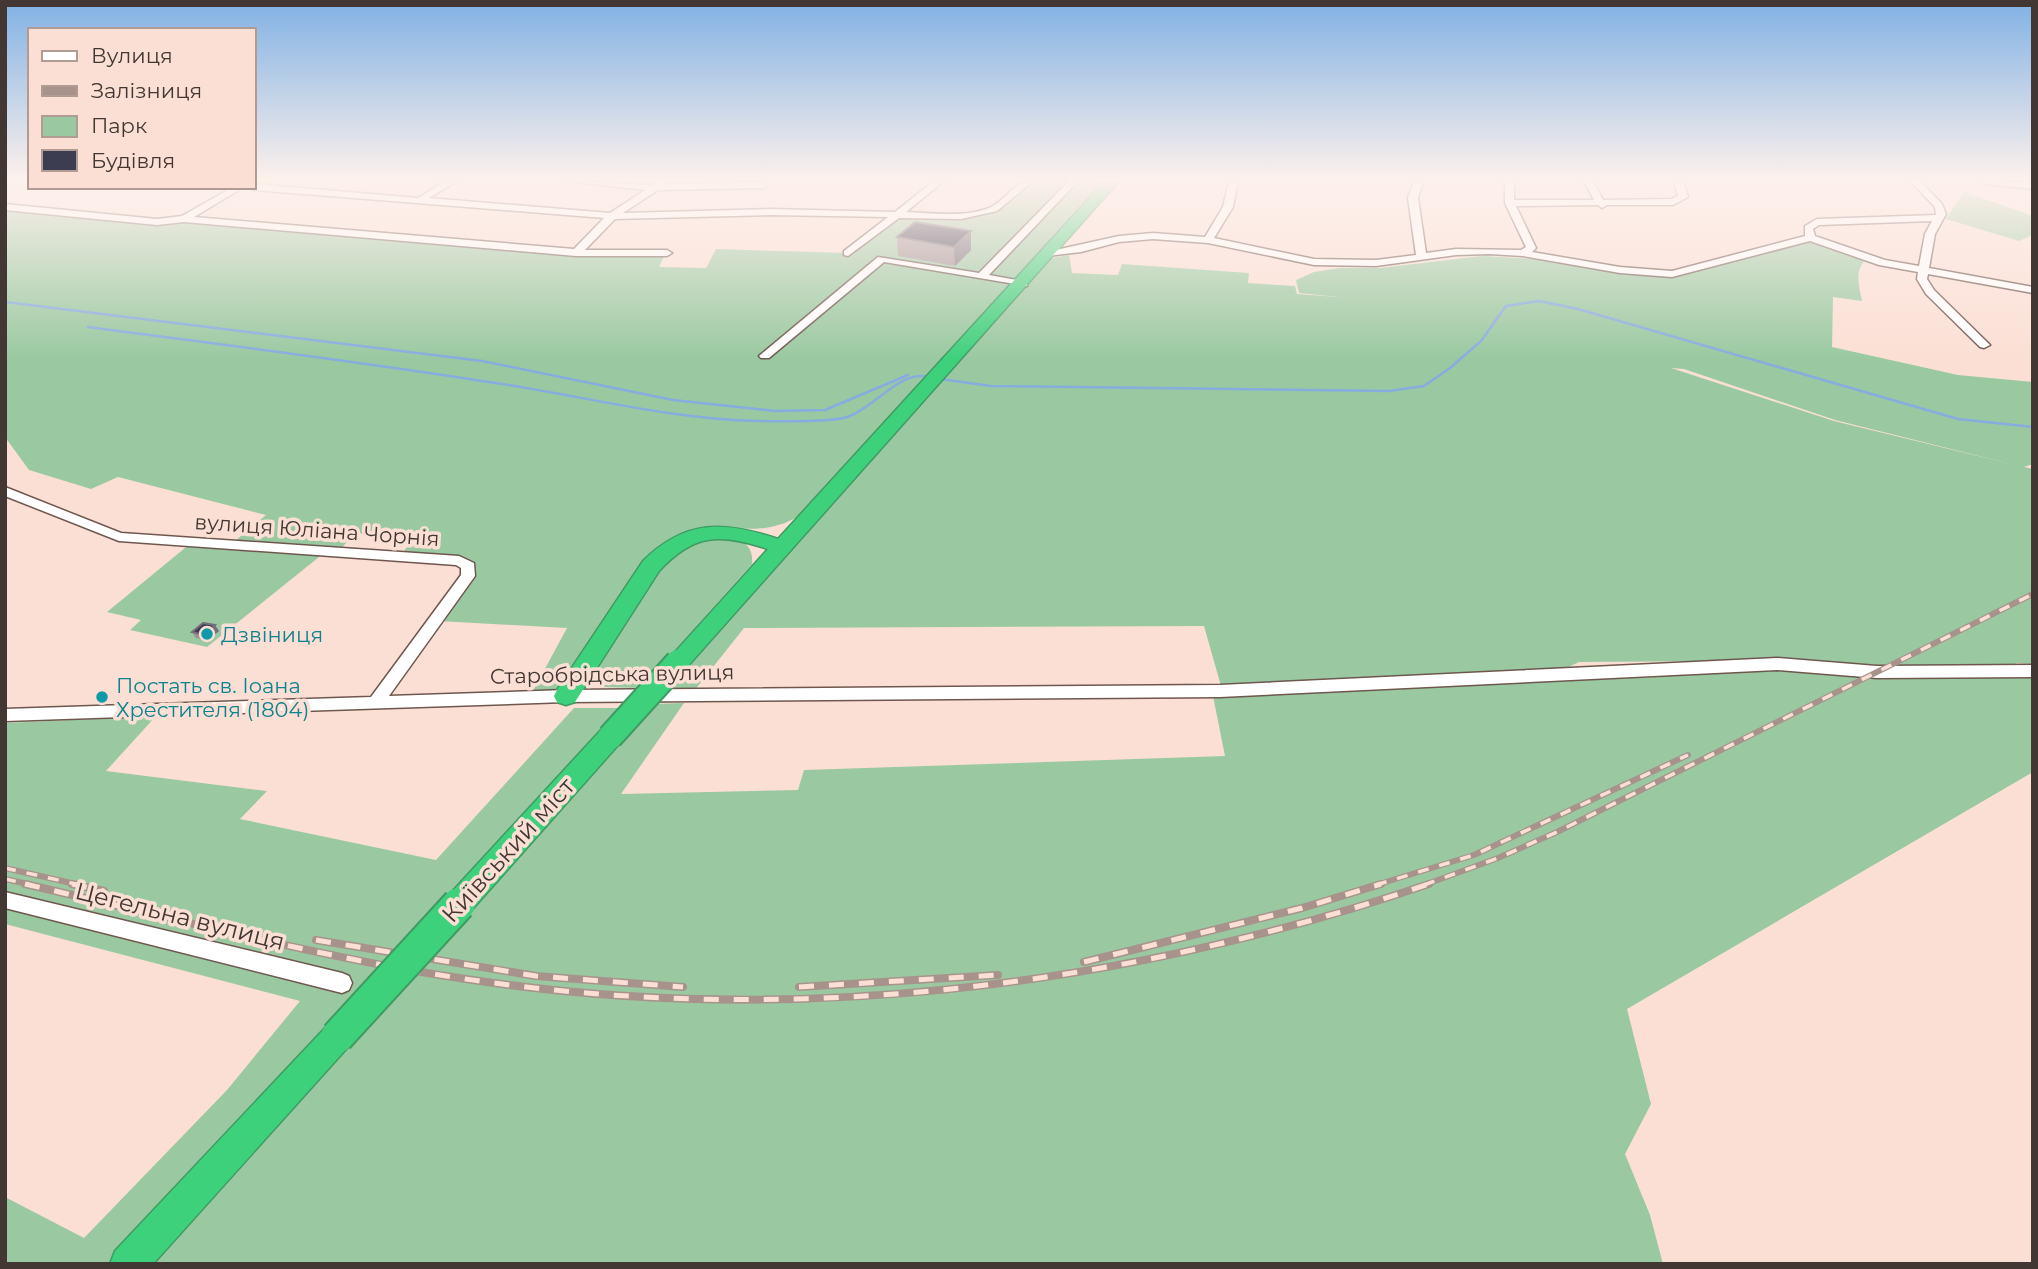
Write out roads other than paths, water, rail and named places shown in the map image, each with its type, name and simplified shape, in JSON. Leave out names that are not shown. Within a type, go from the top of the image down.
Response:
[{"type":"highway","name":"Київський міст","points":[[128,1264],[459,904],[1059,240]]},
{"type":"highway","points":[[566,696],[651,566],[667,548],[692,536],[724,531],[745,534],[782,547]]},
{"type":"street","points":[[429,240],[576,253],[667,253]]},
{"type":"street","points":[[576,253],[588,240]]},
{"type":"street","points":[[848,253],[865,240]]},
{"type":"street","points":[[982,276],[1017,240]]},
{"type":"street","points":[[1047,254],[1121,240]]},
{"type":"street","points":[[1209,240],[1314,262],[1376,263],[1464,251],[1523,253],[1620,270],[1672,274],[1801,240]]},
{"type":"street","points":[[1418,240],[1420,257]]},
{"type":"street","points":[[1523,253],[1531,248],[1527,240]]},
{"type":"street","points":[[1816,240],[1883,263],[2033,290]]},
{"type":"street","points":[[1929,240],[1922,279],[1930,292],[1984,345]]},
{"type":"street","points":[[765,356],[892,251]]},
{"type":"street","points":[[882,259],[1022,284]]},
{"type":"street","name":"вулиця Юліана Чорнія","points":[[5,491],[119,537],[459,561],[469,566],[468,576],[376,702]]},
{"type":"street","name":"Старобрідська вулиця","points":[[5,715],[566,696],[1220,691],[1777,664],[1868,672],[2033,671]]},
{"type":"street","name":"Цегельна вулиця","points":[[5,900],[342,983]]},
{"type":"waterway","points":[[940,379],[991,386],[1389,391],[1424,386],[1481,341],[1506,306],[1539,301],[1578,309],[1958,419],[2033,427]]},
{"type":"waterway","points":[[5,302],[482,361],[673,400],[775,411],[825,410],[908,375]]},
{"type":"waterway","points":[[88,327],[398,368],[660,412],[757,421],[816,421],[847,417],[908,379],[929,377]]},
{"type":"railway","points":[[1424,885],[1498,858],[1557,832],[2033,594]]},
{"type":"railway","points":[[1376,885],[1474,855],[1688,755]]},
{"type":"railway","points":[[5,868],[80,885]]},
{"type":"railway","points":[[5,879],[32,885]]},
{"type":"railway","points":[[25,884],[295,947],[404,969],[581,993],[704,999],[827,998],[950,989],[1072,973],[1192,950],[1312,920],[1429,884]]},
{"type":"railway","points":[[72,884],[104,891]]},
{"type":"railway","points":[[1084,962],[1302,908],[1381,884]]},
{"type":"railway","points":[[316,940],[536,976],[683,987]]},
{"type":"railway","points":[[799,987],[998,975]]},
{"type":"place","name":"Дзвіниця","points":[[207,634]]},
{"type":"place","name":"Постать св. Іоана Хрестителя (1804)","points":[[102,697]]}]
